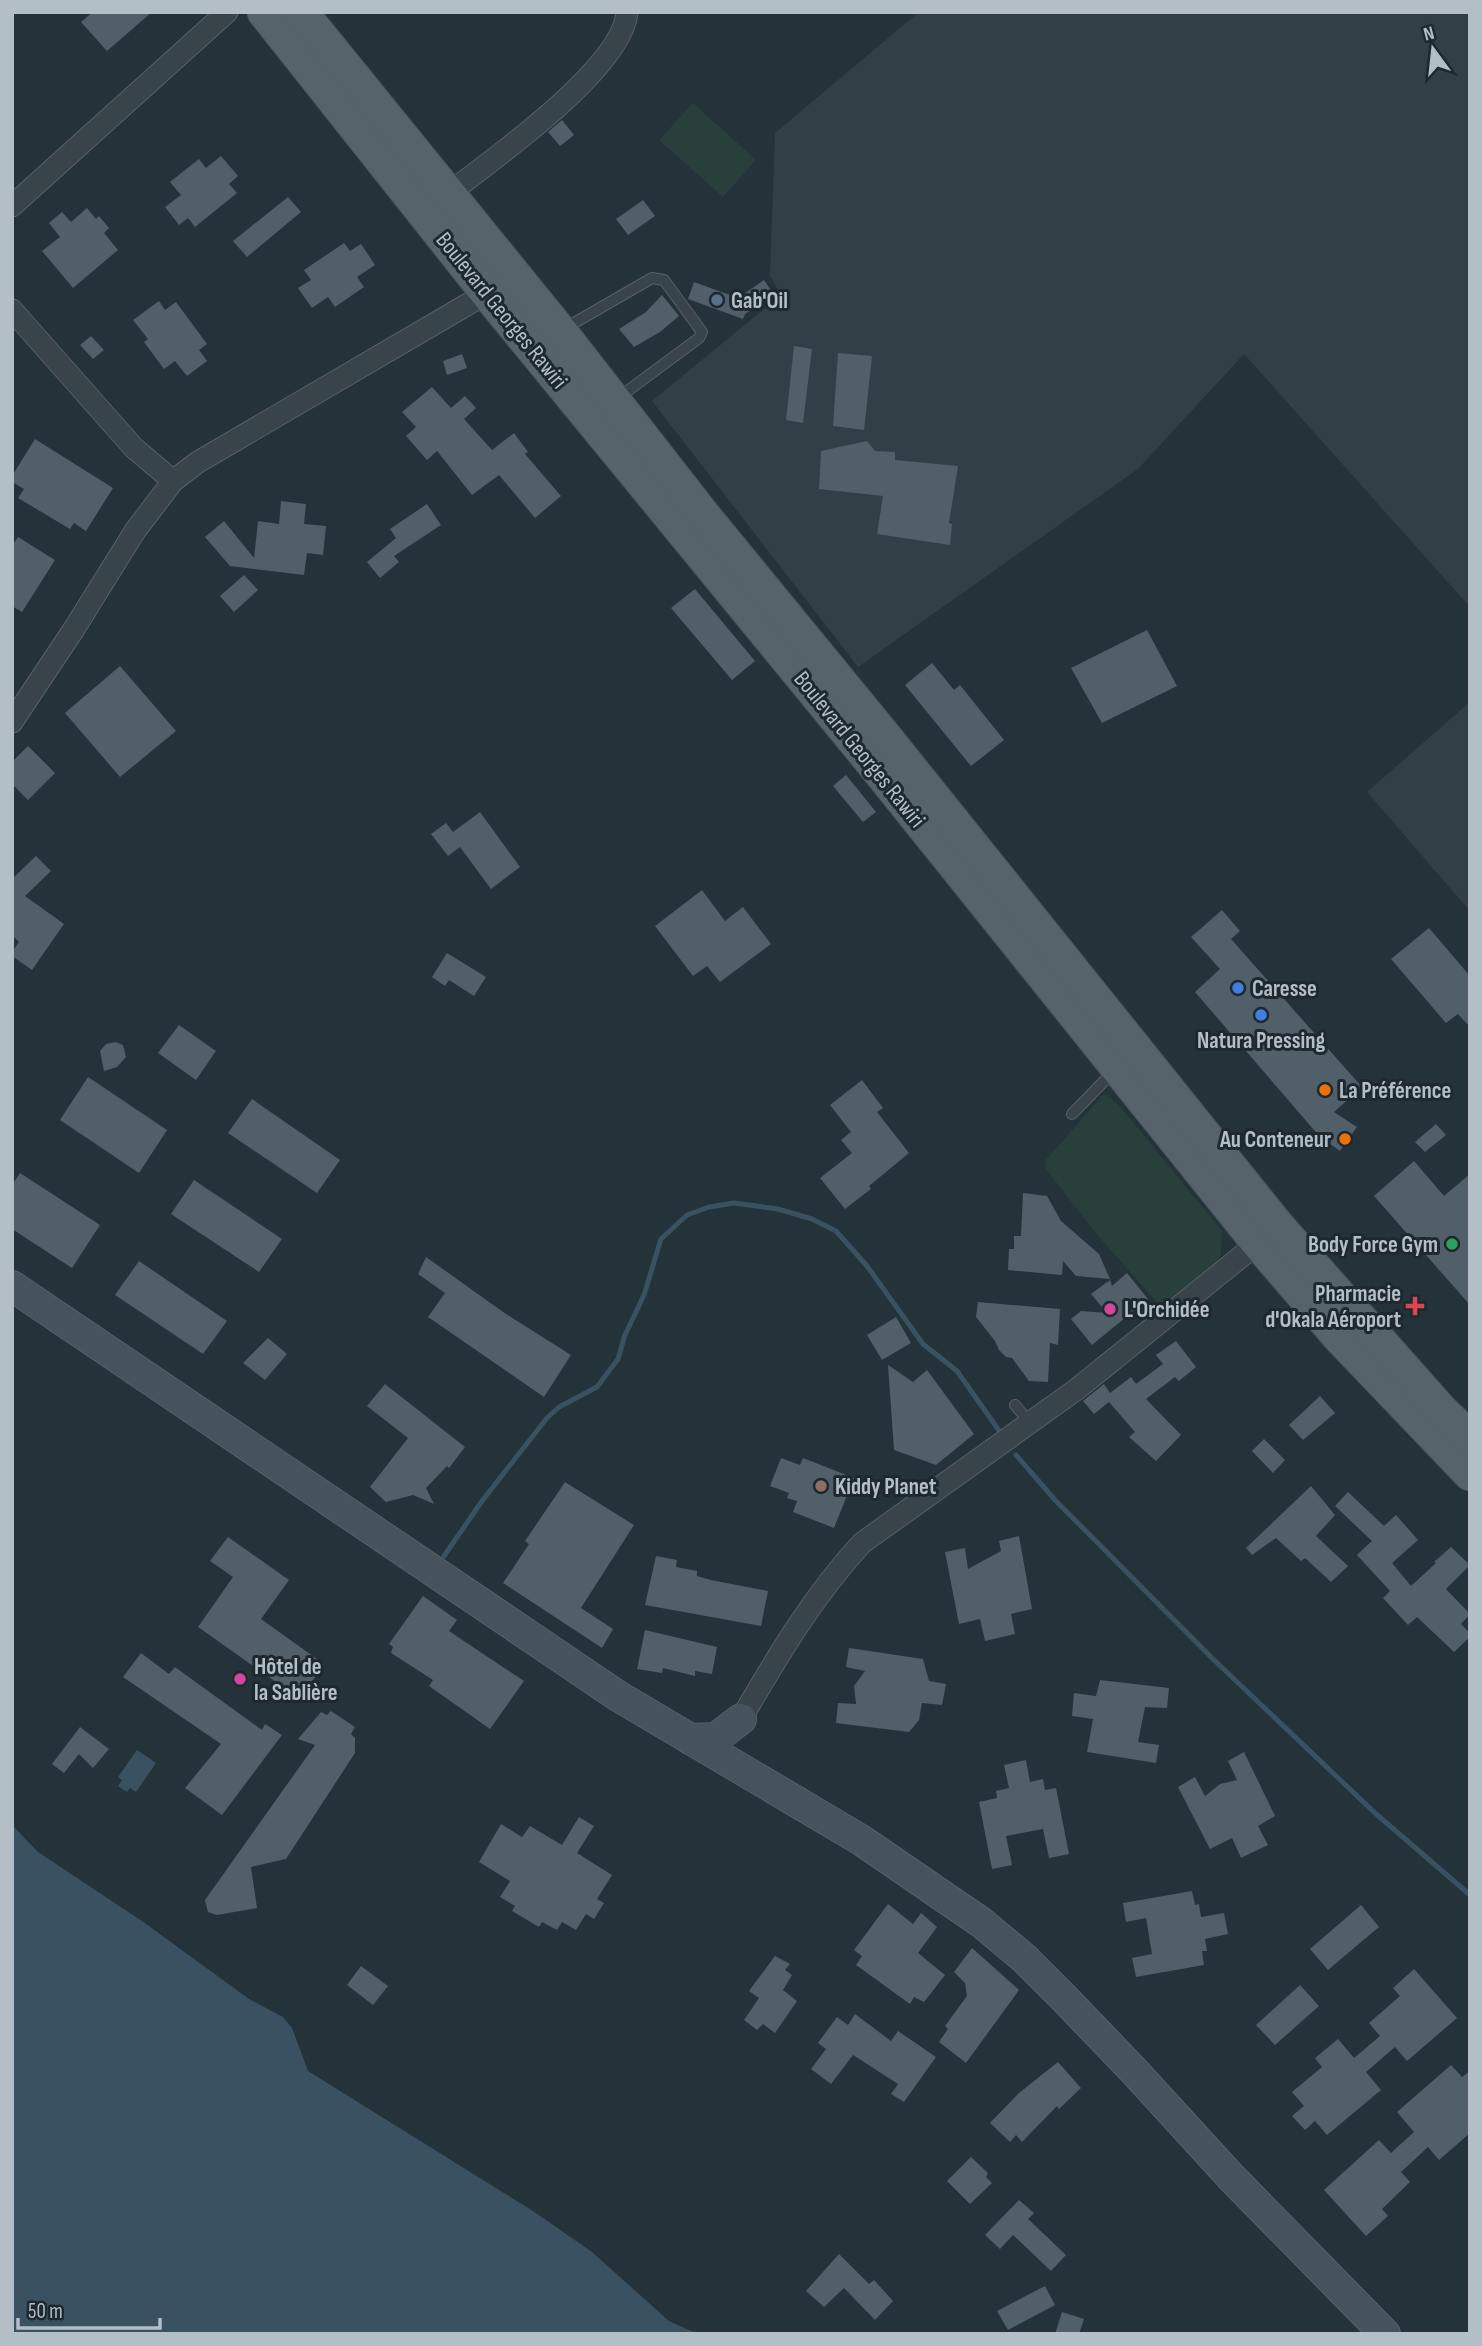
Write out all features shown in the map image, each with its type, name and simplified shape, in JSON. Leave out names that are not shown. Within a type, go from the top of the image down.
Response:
[{"type":"main road","name":"Boulevard Georges Rawiri","points":[[264,12],[487,293],[874,765],[1258,1243],[1339,1337],[1470,1474]]},
{"type":"main road","name":"Boulevard Georges Rawiri","points":[[301,12],[1277,1225],[1441,1410],[1470,1438]]},
{"type":"main road","points":[[12,1286],[618,1696],[795,1799],[982,1923],[1025,1959],[1231,2177],[1385,2334]]},
{"type":"main road","points":[[690,1739],[716,1738],[741,1719]]},
{"type":"main road","points":[[741,1719],[734,1747],[742,1770]]},
{"type":"street","points":[[12,206],[227,12]]},
{"type":"street","points":[[448,194],[547,116],[599,67],[617,40],[627,12]]},
{"type":"street","points":[[12,722],[135,531],[173,481],[198,462],[487,293]]},
{"type":"street","points":[[12,310],[134,448],[173,481]]},
{"type":"street","points":[[741,1719],[813,1603],[837,1570],[862,1543],[1077,1389],[1258,1243]]},
{"type":"lane","points":[[560,331],[652,278],[664,279],[702,332],[699,338],[613,402]]},
{"type":"lane","points":[[1072,1114],[1117,1068]]},
{"type":"lane","points":[[1015,1405],[1030,1423]]},
{"type":"shaded area","points":[[919,12],[1470,12],[1470,607],[1244,354],[1138,469],[858,667],[652,401],[781,295],[770,276],[775,133]]},
{"type":"shaded area","points":[[1470,702],[1470,911],[1367,792]]},
{"type":"green space","points":[[693,103],[756,160],[723,197],[659,140]]},
{"type":"green space","points":[[1104,1094],[1118,1104],[1222,1231],[1221,1255],[1215,1266],[1162,1308],[1094,1231],[1046,1169],[1045,1161]]},
{"type":"water","points":[[137,1750],[156,1763],[136,1792],[130,1788],[127,1792],[118,1786],[122,1780],[118,1777]]},
{"type":"water","points":[[12,1825],[38,1852],[142,1921],[249,1999],[283,2017],[292,2028],[308,2071],[536,2213],[592,2252],[669,2321],[691,2331],[708,2334],[12,2334]]},
{"type":"building","points":[[93,12],[152,12],[107,51],[81,22]]},
{"type":"building","points":[[562,120],[574,135],[560,146],[548,132]]},
{"type":"building","points":[[221,156],[238,176],[229,184],[237,193],[195,227],[188,218],[179,225],[165,207],[181,195],[170,182],[199,159],[206,168]]},
{"type":"building","points":[[288,197],[301,212],[247,257],[233,241]]},
{"type":"building","points":[[643,200],[655,216],[628,235],[616,219]]},
{"type":"building","points":[[87,208],[96,219],[99,216],[109,228],[104,233],[118,250],[73,288],[42,251],[60,237],[49,223],[62,212],[71,222]]},
{"type":"building","points":[[344,243],[350,251],[361,244],[375,265],[357,277],[364,287],[335,307],[328,297],[312,308],[298,288],[311,280],[304,270]]},
{"type":"building","points":[[764,280],[774,295],[745,314],[743,319],[688,299],[694,282],[738,298]]},
{"type":"building","points":[[662,295],[679,316],[660,332],[634,347],[619,329],[646,312]]},
{"type":"building","points":[[159,301],[165,310],[176,302],[207,344],[199,350],[207,361],[187,376],[175,361],[164,369],[144,342],[148,339],[133,320]]},
{"type":"building","points":[[91,336],[104,350],[93,359],[80,345]]},
{"type":"building","points":[[794,346],[812,349],[803,423],[786,420]]},
{"type":"building","points":[[838,353],[872,356],[864,430],[833,426]]},
{"type":"building","points":[[462,354],[467,368],[447,375],[443,361]]},
{"type":"building","points":[[432,387],[451,408],[465,396],[476,408],[464,419],[492,450],[514,433],[528,452],[525,454],[561,496],[535,518],[499,475],[472,495],[437,451],[427,460],[406,436],[416,427],[402,412]]},
{"type":"building","points":[[35,439],[113,488],[86,531],[74,523],[70,529],[18,498],[24,489],[12,482],[12,476]]},
{"type":"building","points":[[867,441],[875,451],[895,452],[895,460],[958,466],[949,523],[952,524],[950,545],[877,534],[883,496],[819,489],[821,451]]},
{"type":"building","points":[[281,501],[306,504],[304,524],[326,526],[323,555],[307,553],[304,575],[230,566],[205,537],[224,521],[254,558],[258,521],[279,524]]},
{"type":"building","points":[[427,504],[441,525],[394,556],[399,562],[380,578],[367,562],[396,538],[390,529]]},
{"type":"building","points":[[18,537],[55,560],[22,612],[12,606],[12,546]]},
{"type":"building","points":[[244,575],[258,590],[234,612],[220,596]]},
{"type":"building","points":[[695,589],[755,661],[732,680],[671,608]]},
{"type":"building","points":[[1147,630],[1177,686],[1102,723],[1071,668]]},
{"type":"building","points":[[932,663],[954,690],[960,685],[1004,740],[971,766],[905,685]]},
{"type":"building","points":[[120,666],[176,731],[120,777],[65,713]]},
{"type":"building","points":[[28,746],[55,773],[28,800],[12,784],[12,762]]},
{"type":"building","points":[[846,775],[876,812],[863,822],[833,786]]},
{"type":"building","points":[[480,812],[520,867],[491,889],[460,847],[448,856],[431,834],[446,823],[453,832]]},
{"type":"building","points":[[36,856],[51,871],[25,896],[64,924],[32,970],[12,956],[19,942],[12,935],[12,879]]},
{"type":"building","points":[[702,890],[725,921],[743,907],[771,944],[720,982],[707,966],[693,976],[655,926]]},
{"type":"building","points":[[1222,910],[1240,931],[1231,939],[1362,1087],[1334,1112],[1357,1127],[1340,1151],[1320,1137],[1195,992],[1220,969],[1191,937]]},
{"type":"building","points":[[1429,928],[1470,976],[1470,1027],[1458,1014],[1446,1023],[1391,959]]},
{"type":"building","points":[[447,953],[486,977],[474,996],[449,980],[445,986],[432,977]]},
{"type":"building","points":[[179,1025],[216,1051],[196,1080],[158,1053]]},
{"type":"building","points":[[116,1042],[123,1045],[126,1057],[117,1067],[104,1071],[100,1051],[106,1044]]},
{"type":"building","points":[[88,1077],[167,1130],[139,1173],[60,1120]]},
{"type":"building","points":[[862,1080],[883,1108],[877,1112],[909,1153],[845,1209],[820,1178],[852,1153],[841,1140],[851,1132],[830,1105]]},
{"type":"building","points":[[252,1099],[340,1160],[317,1193],[228,1133]]},
{"type":"building","points":[[1436,1124],[1446,1135],[1425,1152],[1415,1142]]},
{"type":"building","points":[[1414,1161],[1444,1196],[1470,1174],[1470,1305],[1374,1196]]},
{"type":"building","points":[[20,1173],[100,1225],[72,1268],[12,1229],[12,1185]]},
{"type":"building","points":[[194,1180],[282,1239],[259,1272],[171,1214]]},
{"type":"building","points":[[1023,1193],[1047,1196],[1061,1221],[1099,1254],[1110,1279],[1076,1276],[1063,1261],[1062,1275],[1008,1270],[1009,1249],[1014,1249],[1014,1236],[1021,1236]]},
{"type":"building","points":[[426,1257],[506,1314],[571,1355],[544,1397],[428,1317],[445,1293],[418,1274]]},
{"type":"building","points":[[139,1261],[227,1321],[203,1354],[115,1295]]},
{"type":"building","name":"L'Orchidée","points":[[1127,1273],[1148,1299],[1092,1345],[1071,1319],[1081,1311],[1107,1313],[1091,1294],[1110,1280],[1112,1286]]},
{"type":"building","points":[[978,1302],[1060,1309],[1058,1345],[1050,1343],[1048,1382],[1029,1381],[1012,1358],[1006,1357],[999,1350],[976,1317]]},
{"type":"building","points":[[896,1317],[911,1343],[882,1360],[867,1335]]},
{"type":"building","points":[[268,1338],[287,1354],[265,1380],[243,1363]]},
{"type":"building","points":[[1176,1341],[1196,1367],[1179,1381],[1175,1377],[1146,1399],[1181,1435],[1156,1461],[1129,1437],[1135,1432],[1109,1402],[1094,1414],[1083,1401],[1104,1384],[1110,1393],[1131,1377],[1136,1384],[1163,1364],[1156,1355]]},
{"type":"building","points":[[888,1365],[913,1382],[927,1370],[974,1434],[936,1465],[894,1450]]},
{"type":"building","points":[[385,1384],[465,1447],[449,1468],[447,1466],[426,1488],[434,1504],[413,1495],[386,1502],[370,1487],[408,1438],[367,1406]]},
{"type":"building","points":[[1320,1396],[1335,1413],[1303,1440],[1289,1425]]},
{"type":"building","points":[[1264,1439],[1285,1460],[1273,1473],[1252,1451]]},
{"type":"building","name":"Kiddy Planet","points":[[781,1458],[800,1465],[803,1458],[854,1478],[834,1528],[793,1512],[797,1501],[787,1498],[789,1493],[770,1486]]},
{"type":"building","points":[[565,1482],[634,1525],[581,1608],[613,1629],[602,1648],[503,1583],[529,1544],[525,1541]]},
{"type":"building","points":[[1311,1486],[1335,1515],[1316,1536],[1348,1566],[1331,1582],[1305,1558],[1301,1561],[1276,1538],[1252,1555],[1246,1548]]},
{"type":"building","points":[[1348,1492],[1384,1526],[1396,1515],[1418,1540],[1392,1563],[1411,1586],[1451,1547],[1470,1565],[1446,1589],[1470,1614],[1461,1624],[1470,1633],[1470,1637],[1454,1652],[1417,1617],[1408,1625],[1383,1598],[1390,1591],[1357,1555],[1372,1541],[1335,1506]]},
{"type":"building","points":[[1019,1536],[1032,1609],[1011,1614],[1015,1634],[985,1641],[980,1619],[959,1624],[945,1552],[965,1548],[968,1569],[1001,1551],[999,1541]]},
{"type":"building","points":[[228,1537],[289,1580],[261,1619],[324,1664],[300,1699],[198,1627],[233,1577],[210,1561]]},
{"type":"building","points":[[656,1556],[677,1560],[676,1567],[697,1571],[697,1576],[768,1591],[761,1626],[645,1605]]},
{"type":"building","points":[[423,1596],[457,1620],[449,1631],[524,1681],[490,1729],[429,1686],[433,1680],[391,1653],[393,1647],[389,1644]]},
{"type":"building","points":[[645,1630],[717,1647],[712,1674],[695,1671],[695,1676],[663,1668],[662,1673],[637,1669]]},
{"type":"building","points":[[849,1648],[923,1659],[929,1681],[946,1684],[942,1705],[922,1703],[919,1720],[909,1732],[836,1723],[838,1703],[856,1704],[854,1686],[865,1671],[846,1667]]},
{"type":"building","points":[[141,1653],[169,1674],[175,1667],[262,1730],[265,1724],[282,1735],[222,1815],[185,1788],[221,1744],[123,1677]]},
{"type":"building","points":[[1100,1680],[1169,1688],[1167,1708],[1145,1707],[1138,1742],[1159,1745],[1156,1763],[1087,1752],[1093,1719],[1072,1716],[1074,1693],[1096,1696]]},
{"type":"building","points":[[331,1711],[355,1727],[351,1734],[355,1738],[355,1753],[286,1859],[251,1867],[257,1908],[217,1915],[208,1912],[205,1900],[315,1745],[298,1739],[321,1712],[327,1715]]},
{"type":"building","points":[[80,1727],[109,1749],[93,1768],[79,1754],[64,1773],[52,1764]]},
{"type":"building","points":[[1244,1752],[1275,1816],[1258,1826],[1268,1845],[1241,1858],[1232,1838],[1210,1849],[1178,1787],[1195,1777],[1205,1796],[1220,1784],[1237,1780],[1228,1761]]},
{"type":"building","points":[[1026,1760],[1030,1782],[1043,1779],[1045,1790],[1056,1788],[1069,1854],[1049,1858],[1043,1829],[1006,1836],[1012,1865],[992,1869],[979,1802],[997,1798],[996,1791],[1009,1788],[1004,1765]]},
{"type":"building","points":[[579,1817],[594,1826],[577,1853],[612,1875],[597,1899],[604,1903],[594,1919],[586,1914],[576,1930],[562,1922],[557,1930],[542,1922],[539,1927],[512,1911],[515,1906],[500,1897],[510,1881],[479,1862],[501,1824],[522,1837],[530,1826],[562,1845]]},
{"type":"building","points":[[1192,1891],[1195,1905],[1199,1904],[1201,1917],[1224,1913],[1228,1934],[1205,1939],[1207,1951],[1202,1951],[1204,1965],[1136,1977],[1132,1958],[1152,1954],[1146,1918],[1126,1922],[1123,1903]]},
{"type":"building","points":[[888,1904],[913,1924],[921,1913],[937,1927],[918,1953],[945,1975],[924,2002],[914,1997],[910,2004],[856,1965],[862,1956],[854,1950]]},
{"type":"building","points":[[1361,1905],[1379,1927],[1328,1970],[1310,1949]]},
{"type":"building","points":[[972,1948],[1019,1990],[966,2063],[939,2042],[948,2029],[945,2026],[967,1996],[965,1983],[954,1972]]},
{"type":"building","points":[[775,1956],[790,1964],[785,1970],[792,1975],[783,1990],[797,2001],[775,2033],[763,2024],[757,2030],[744,2020],[759,1998],[749,1991]]},
{"type":"building","points":[[361,1966],[388,1986],[373,2005],[347,1985]]},
{"type":"building","points":[[1414,1969],[1457,2018],[1407,2061],[1395,2047],[1366,2072],[1381,2090],[1327,2135],[1315,2121],[1305,2130],[1292,2116],[1304,2106],[1292,2092],[1322,2067],[1315,2058],[1338,2039],[1354,2058],[1380,2036],[1369,2023],[1400,1996],[1393,1988]]},
{"type":"building","points":[[1300,1985],[1319,2006],[1275,2045],[1256,2025]]},
{"type":"building","points":[[855,2014],[891,2041],[898,2031],[936,2057],[904,2102],[891,2094],[898,2084],[853,2055],[831,2084],[811,2069],[826,2049],[818,2043],[837,2017],[848,2025]]},
{"type":"building","points":[[1058,2062],[1081,2088],[1059,2109],[1057,2106],[1022,2142],[1016,2135],[1010,2142],[990,2123],[1019,2093]]},
{"type":"building","points":[[1451,2065],[1462,2077],[1470,2071],[1470,2133],[1439,2160],[1428,2147],[1401,2172],[1410,2182],[1382,2209],[1388,2216],[1366,2236],[1324,2190],[1379,2140],[1391,2153],[1414,2132],[1397,2112]]},
{"type":"building","points":[[971,2157],[988,2173],[986,2177],[992,2183],[970,2204],[947,2181]]},
{"type":"building","points":[[1019,2200],[1034,2213],[1028,2219],[1066,2255],[1051,2271],[1013,2235],[1000,2249],[985,2235]]},
{"type":"building","points":[[839,2254],[869,2284],[874,2280],[893,2301],[875,2320],[844,2288],[824,2307],[806,2291]]},
{"type":"building","points":[[1045,2286],[1055,2305],[1008,2330],[997,2311]]},
{"type":"building","points":[[1062,2312],[1084,2319],[1079,2334],[1055,2334]]},
{"type":"waterway","points":[[444,1556],[482,1501],[547,1418],[559,1407],[597,1387],[618,1359],[625,1335],[644,1295],[661,1239],[687,1215],[709,1207],[734,1203],[778,1209],[812,1219],[836,1231],[867,1266],[923,1344],[957,1371],[1000,1432]]},
{"type":"waterway","points":[[1016,1455],[1055,1500],[1213,1659],[1375,1813],[1470,1895]]},
{"type":"place","name":"Gab'Oil","points":[[717,300]]},
{"type":"place","name":"Caresse","points":[[1238,988]]},
{"type":"place","name":"Natura Pressing","points":[[1261,1015]]},
{"type":"place","name":"La Préférence","points":[[1325,1090]]},
{"type":"place","name":"Au Conteneur","points":[[1345,1139]]},
{"type":"place","name":"Body Force Gym","points":[[1452,1244]]},
{"type":"place","name":"Pharmacie d'Okala Aéroport","points":[[1415,1306]]},
{"type":"place","name":"L'Orchidée","points":[[1110,1309]]},
{"type":"place","name":"Kiddy Planet","points":[[821,1486]]},
{"type":"place","name":"Hôtel de la Sablière","points":[[240,1679]]}]
